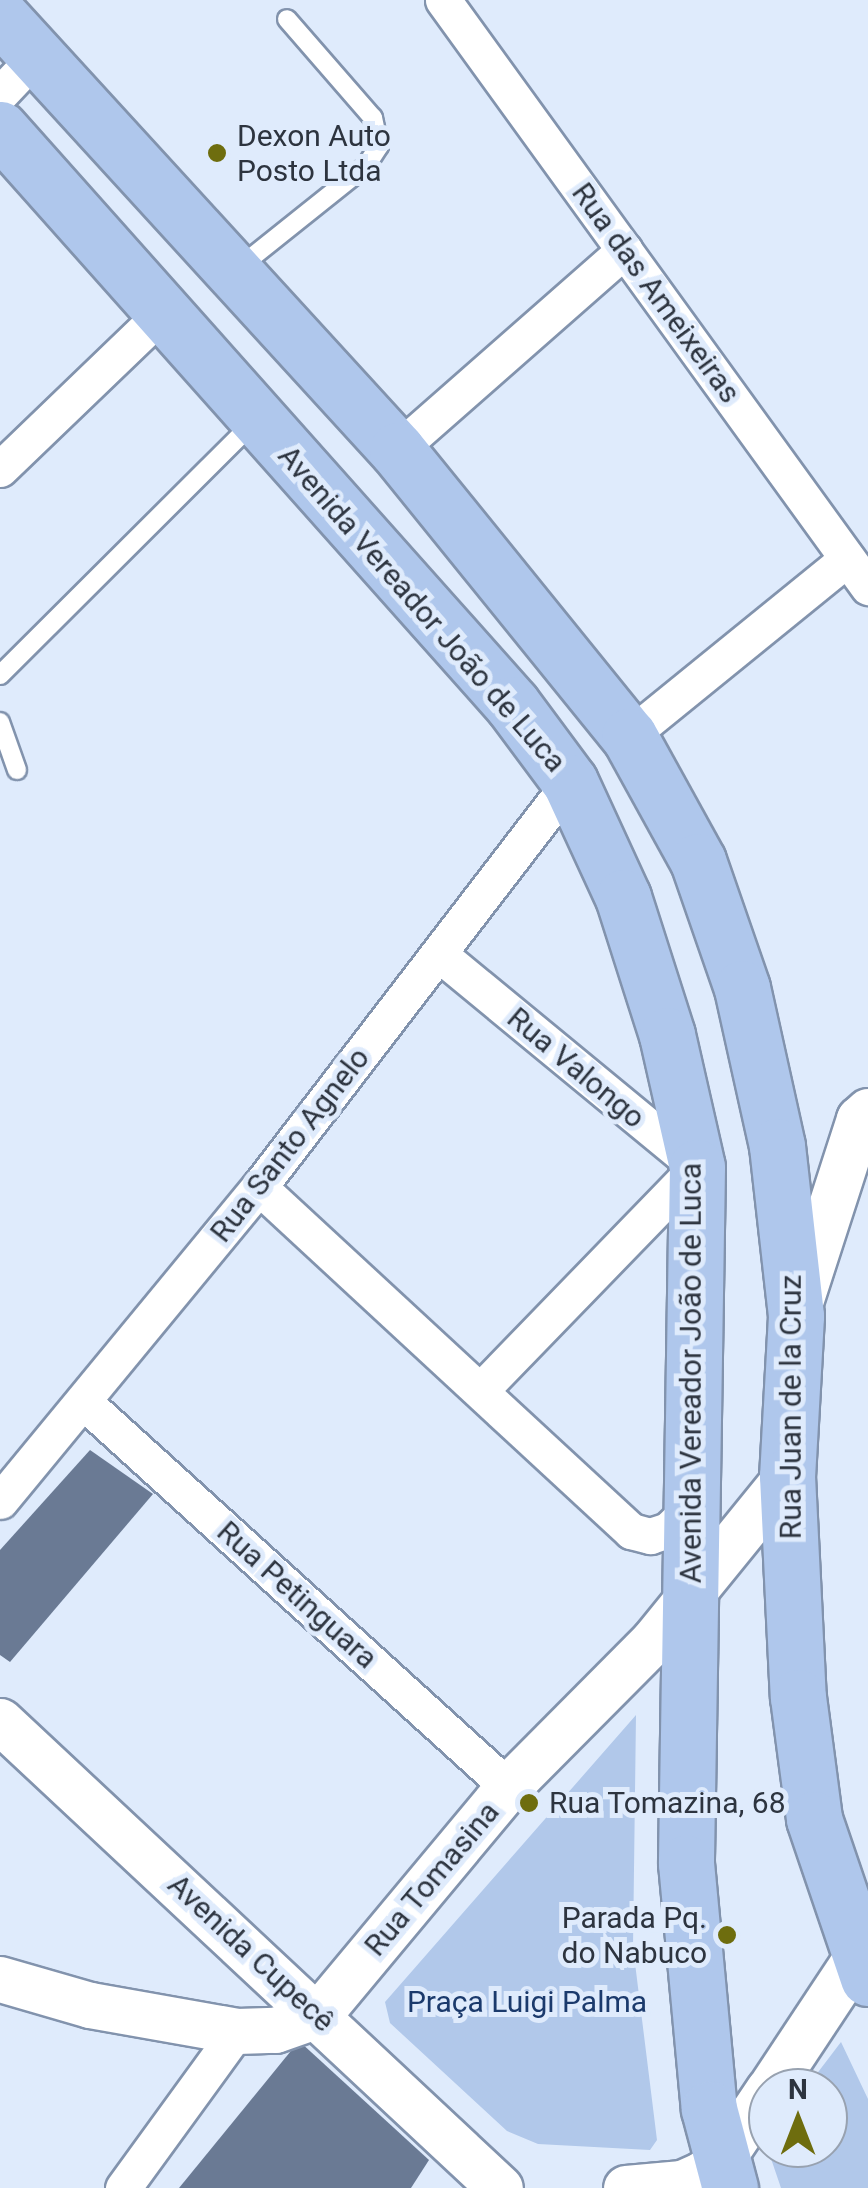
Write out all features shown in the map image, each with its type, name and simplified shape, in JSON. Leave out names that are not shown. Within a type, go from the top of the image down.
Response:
[{"type":"main road","points":[[0,16],[18,75],[233,272],[397,450],[629,736]]},
{"type":"main road","name":"Avenida Vereador João de Luca","points":[[0,129],[512,704],[570,782],[623,897],[667,1035],[697,1185],[686,1864],[698,2020],[725,2174]]},
{"type":"main road","name":"Rua Juan de la Cruz","points":[[629,736],[698,861],[742,988],[784,1192],[796,1316],[787,1476],[798,1697],[814,1819],[864,1958]]},
{"type":"street","name":"Rua das Ameixeiras","points":[[443,0],[868,587]]},
{"type":"street","points":[[397,450],[626,250]]},
{"type":"street","points":[[0,469],[163,312]]},
{"type":"street","points":[[629,736],[847,558]]},
{"type":"street","name":"Rua Santo Agnelo","points":[[0,1501],[85,1403],[259,1186],[570,782]]},
{"type":"street","name":"Rua Valongo","points":[[439,954],[697,1185]]},
{"type":"street","points":[[796,1316],[865,1108]]},
{"type":"street","points":[[784,1192],[820,1193],[840,1180]]},
{"type":"street","points":[[481,1390],[642,1228],[697,1185]]},
{"type":"street","points":[[259,1186],[631,1531],[650,1536],[668,1530],[691,1508]]},
{"type":"street","name":"Rua Petinguara","points":[[85,1403],[508,1786]]},
{"type":"street","name":"Rua Tomasina","points":[[318,2015],[508,1786],[653,1641],[689,1591],[787,1476]]},
{"type":"street","name":"Avenida Cupecê","points":[[0,1720],[500,2188]]},
{"type":"street","points":[[784,2068],[864,1958]]},
{"type":"street","points":[[0,1978],[90,2005],[237,2032],[274,2030],[318,2015]]},
{"type":"street","points":[[123,2188],[237,2032]]},
{"type":"street","points":[[626,2188],[725,2174],[748,2130]]},
{"type":"lane","points":[[233,272],[366,166],[380,146],[372,118],[286,19]]},
{"type":"lane","points":[[0,676],[258,418]]},
{"type":"lane","points":[[0,722],[16,770]]},
{"type":"green space","name":"Praça Luigi Palma","points":[[636,1715],[633,1947],[657,2140],[650,2150],[538,2144],[507,2131],[390,2023],[385,2002]]},
{"type":"green space","points":[[841,2042],[868,2099],[868,2188],[781,2188],[774,2168],[848,2168],[848,2068],[821,2068]]},
{"type":"building","points":[[90,1450],[153,1494],[10,1662],[0,1655],[0,1550]]},
{"type":"building","points":[[299,2041],[429,2160],[411,2188],[179,2188]]},
{"type":"place","name":"Dexon Auto Posto Ltda","points":[[217,153]]},
{"type":"place","name":"Rua Tomazina, 68","points":[[529,1803]]},
{"type":"place","name":"Parada Pq. do Nabuco","points":[[727,1935]]}]
